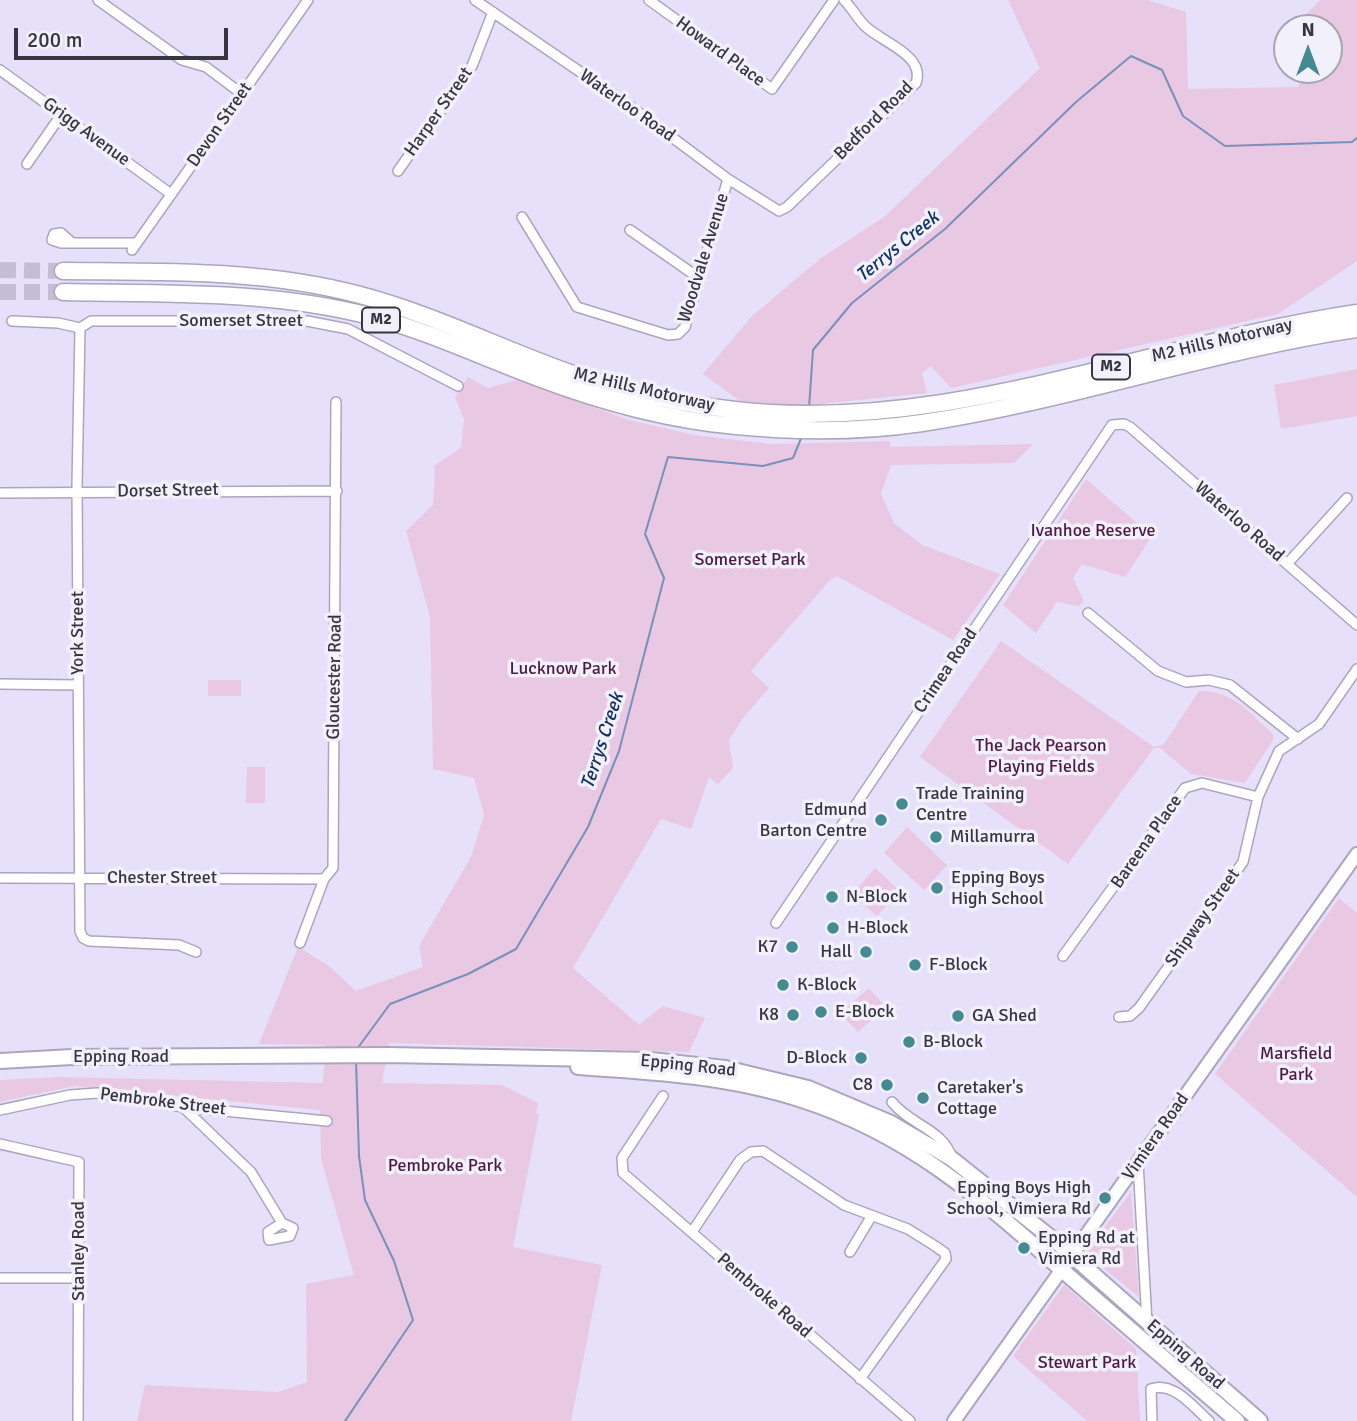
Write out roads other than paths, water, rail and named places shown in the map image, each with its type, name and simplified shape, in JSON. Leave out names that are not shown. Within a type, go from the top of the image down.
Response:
[{"type":"highway","name":"M2 Hills Motorway","points":[[63,271],[243,274],[328,287],[407,310],[580,376],[686,411],[747,427],[966,415],[1285,341],[1357,329]]},
{"type":"highway","name":"M2 Hills Motorway","points":[[63,292],[246,296],[335,308],[423,332],[576,391],[686,411]]},
{"type":"highway","name":"M2 Hills Motorway","points":[[864,421],[1357,313]]},
{"type":"main road","name":"Epping Road","points":[[0,1061],[72,1057],[319,1060]]},
{"type":"main road","name":"Epping Road","points":[[389,1060],[654,1072],[730,1081],[779,1093],[856,1121],[929,1159],[996,1211],[1237,1421]]},
{"type":"main road","name":"Epping Road","points":[[0,1068],[61,1063],[630,1060],[725,1068],[787,1082],[857,1107],[952,1159],[1071,1255],[1261,1421]]},
{"type":"street","points":[[98,0],[182,60],[206,67],[242,94]]},
{"type":"street","name":"Devon Street","points":[[70,241],[134,246],[308,0]]},
{"type":"street","name":"Waterloo Road","points":[[475,0],[486,3],[493,12],[630,106],[728,179],[779,211]]},
{"type":"street","name":"Howard Place","points":[[649,0],[772,89],[834,0]]},
{"type":"street","name":"Bedford Road","points":[[779,211],[787,207],[916,83],[919,75],[917,65],[910,58],[866,27],[844,0]]},
{"type":"street","name":"Harper Street","points":[[398,171],[472,66],[493,12]]},
{"type":"street","name":"Grigg Avenue","points":[[0,71],[171,194]]},
{"type":"street","points":[[27,163],[61,115]]},
{"type":"street","name":"Woodvale Avenue","points":[[522,217],[577,307],[668,335],[678,334],[685,327],[728,179]]},
{"type":"street","points":[[630,230],[699,278]]},
{"type":"street","name":"Somerset Street","points":[[12,321],[58,323],[80,328],[91,321],[307,321],[329,324],[348,329],[458,386]]},
{"type":"street","name":"York Street","points":[[80,328],[77,492],[78,878],[83,938],[89,941],[179,945],[196,952]]},
{"type":"street","name":"Gloucester Road","points":[[300,943],[324,879],[334,868],[337,402]]},
{"type":"street","name":"Waterloo Road","points":[[1118,423],[1130,427],[1357,625]]},
{"type":"street","name":"Crimea Road","points":[[776,923],[1075,476],[1108,429],[1118,423]]},
{"type":"street","name":"Dorset Street","points":[[0,493],[337,491]]},
{"type":"street","points":[[1287,564],[1347,498]]},
{"type":"street","points":[[1088,612],[1158,671],[1186,682],[1209,680],[1230,685],[1298,739]]},
{"type":"street","name":"Shipway Street","points":[[1119,1017],[1130,1016],[1139,1008],[1243,862],[1258,797],[1279,751],[1319,724],[1357,669]]},
{"type":"street","points":[[0,684],[78,685]]},
{"type":"street","name":"Bareena Place","points":[[1063,957],[1185,788],[1202,783],[1258,797]]},
{"type":"street","name":"Vimiera Road","points":[[954,1421],[1357,854]]},
{"type":"street","name":"Chester Street","points":[[0,878],[324,879]]},
{"type":"street","name":"Pembroke Street","points":[[0,1110],[83,1093],[184,1107],[327,1121]]},
{"type":"street","name":"Pembroke Road","points":[[663,1096],[622,1158],[620,1169],[910,1421]]},
{"type":"street","points":[[892,1102],[910,1119],[943,1138],[952,1159]]},
{"type":"street","points":[[184,1107],[251,1172],[282,1223]]},
{"type":"street","name":"Stanley Road","points":[[0,1144],[79,1162],[78,1421]]},
{"type":"street","points":[[692,1232],[740,1160],[757,1150],[769,1153],[837,1201],[871,1217],[908,1229],[946,1255],[860,1378]]},
{"type":"street","points":[[1138,1162],[1147,1323]]},
{"type":"street","points":[[850,1252],[871,1217]]},
{"type":"street","points":[[0,1278],[79,1278]]},
{"type":"street","points":[[1152,1421],[1151,1389],[1170,1388],[1209,1421]]},
{"type":"waterway","name":"Terrys Creek","points":[[809,408],[813,350],[852,303],[945,229],[1076,102],[1131,56],[1162,70],[1183,116],[1225,146],[1352,142],[1357,138]]},
{"type":"waterway","name":"Terrys Creek","points":[[357,1049],[390,1004],[468,974],[516,949],[588,827],[619,751],[664,578],[645,534],[668,457],[763,466],[793,458],[802,436]]},
{"type":"waterway","name":"Terrys Creek","points":[[345,1421],[413,1320],[394,1261],[365,1200],[359,1156],[356,1061]]},
{"type":"tunnel","points":[[0,270],[63,271]]},
{"type":"tunnel","points":[[0,292],[63,292]]},
{"type":"place","name":"Trade Training Centre","points":[[902,804]]},
{"type":"place","name":"Edmund Barton Centre","points":[[881,820]]},
{"type":"place","name":"Millamurra","points":[[936,837]]},
{"type":"place","name":"Epping Boys High School","points":[[937,888]]},
{"type":"place","name":"N-Block","points":[[832,897]]},
{"type":"place","name":"H-Block","points":[[833,928]]},
{"type":"place","name":"K7","points":[[792,947]]},
{"type":"place","name":"Hall","points":[[866,952]]},
{"type":"place","name":"F-Block","points":[[915,965]]},
{"type":"place","name":"K-Block","points":[[783,985]]},
{"type":"place","name":"E-Block","points":[[821,1012]]},
{"type":"place","name":"K8","points":[[793,1015]]},
{"type":"place","name":"GA Shed","points":[[958,1016]]},
{"type":"place","name":"B-Block","points":[[909,1042]]},
{"type":"place","name":"D-Block","points":[[861,1058]]},
{"type":"place","name":"C8","points":[[887,1085]]},
{"type":"place","name":"Caretaker's Cottage","points":[[923,1098]]},
{"type":"place","name":"Epping Boys High School, Vimiera Rd","points":[[1105,1198]]},
{"type":"place","name":"Epping Rd at Vimiera Rd","points":[[1024,1248]]},
{"type":"park label","name":"Ivanhoe Reserve","points":[[1093,531]]},
{"type":"park label","name":"Somerset Park","points":[[750,560]]},
{"type":"park label","name":"Lucknow Park","points":[[563,669]]},
{"type":"park label","name":"The Jack Pearson Playing Fields","points":[[1041,756]]},
{"type":"park label","name":"Marsfield Park","points":[[1296,1064]]},
{"type":"park label","name":"Pembroke Park","points":[[445,1166]]},
{"type":"park label","name":"Stewart Park","points":[[1087,1363]]}]
